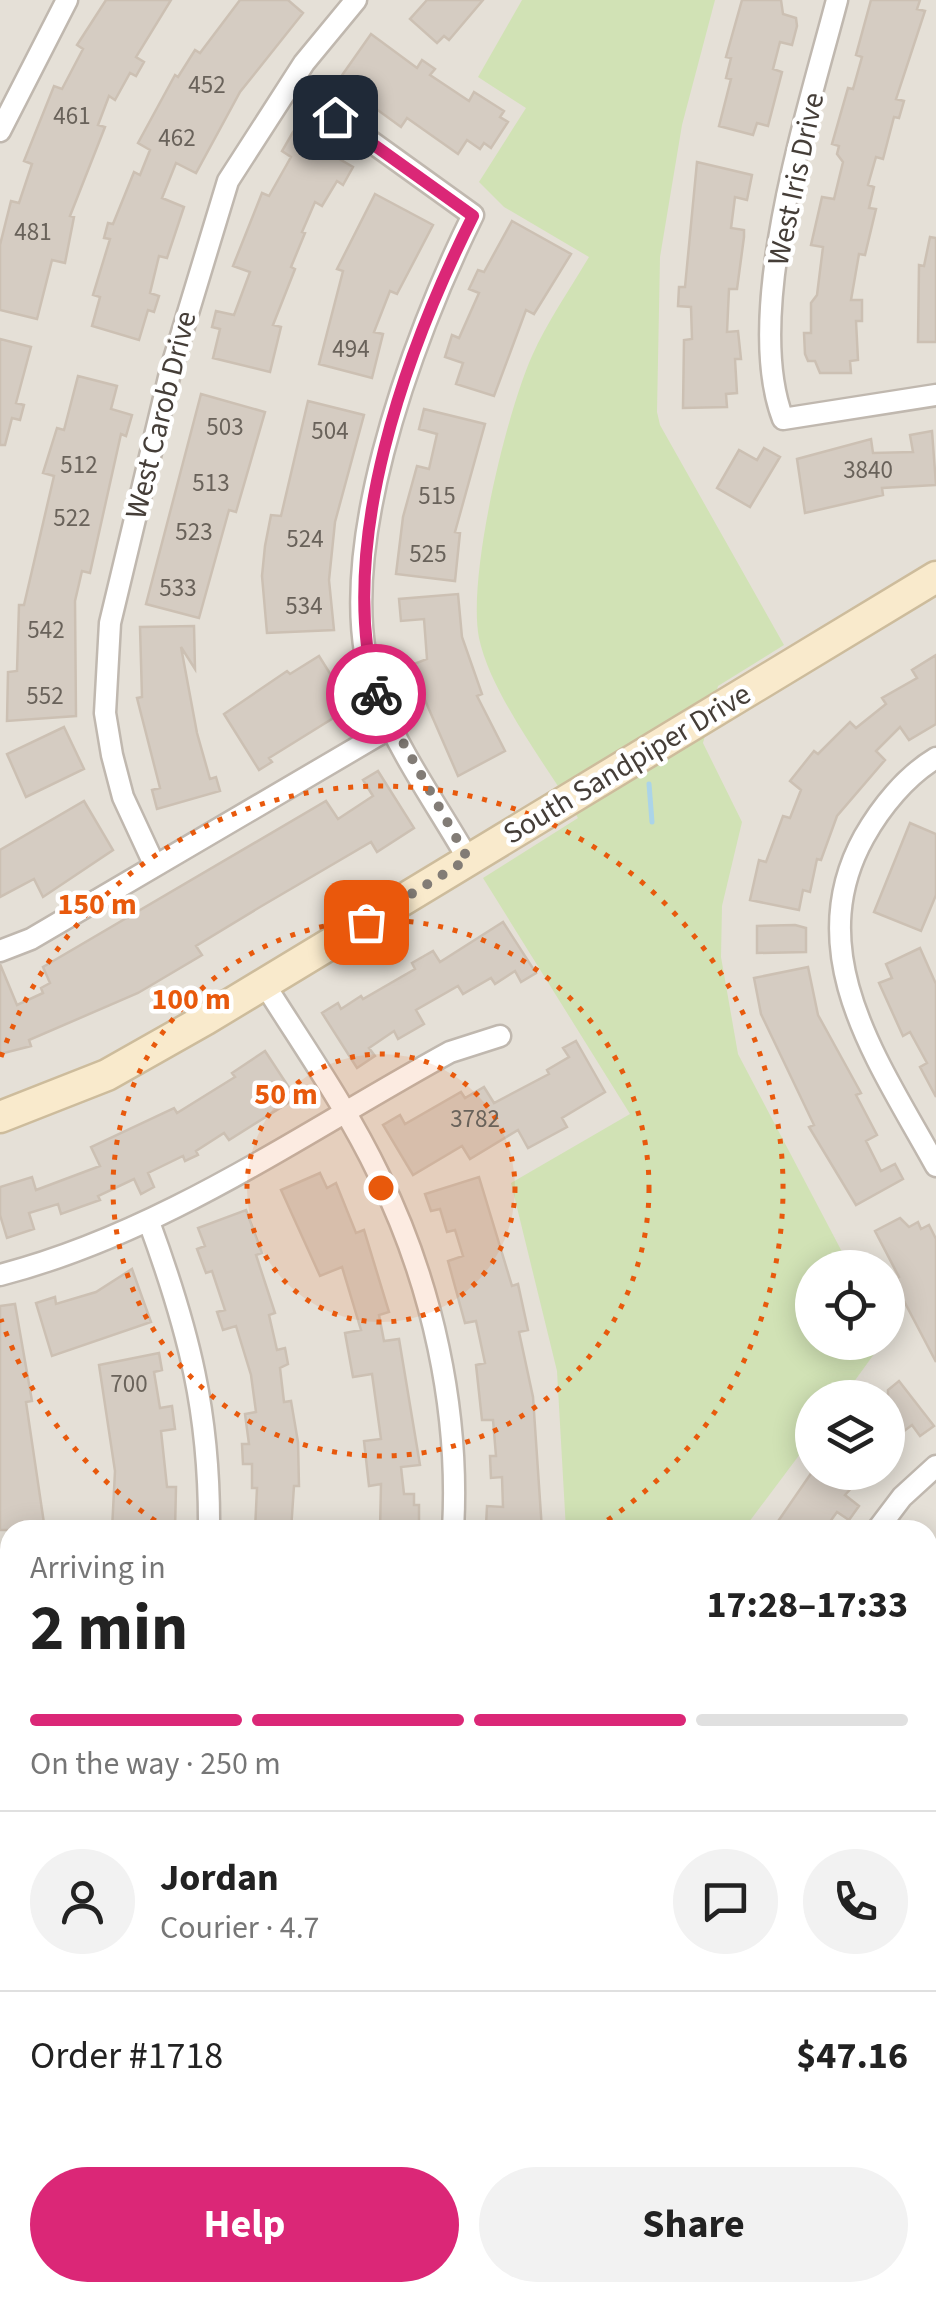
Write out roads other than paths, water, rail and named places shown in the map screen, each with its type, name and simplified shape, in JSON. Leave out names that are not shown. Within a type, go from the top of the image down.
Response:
[{"type":"street","points":[[0,131],[68,0]]},
{"type":"street","name":"West Carob Drive","points":[[155,866],[123,797],[112,755],[105,686],[110,622],[213,220],[228,181],[328,30],[356,0]]},
{"type":"street","name":"West Iris Drive","points":[[837,0],[786,199],[775,268],[773,368],[784,419],[936,394]]},
{"type":"street","points":[[291,84],[473,216],[422,324],[368,525],[364,640],[377,698],[468,859]]},
{"type":"street","name":"South Sandpiper Drive","points":[[0,1118],[108,1075],[265,985],[936,577]]},
{"type":"street","points":[[0,950],[32,939],[392,726]]},
{"type":"street","points":[[936,758],[894,795],[872,822],[846,881],[838,927],[839,962],[849,999],[936,1166]]},
{"type":"street","points":[[265,985],[344,1110],[379,1174],[425,1297],[454,1431],[453,1520]]},
{"type":"street","points":[[0,1275],[44,1264],[149,1222],[450,1052],[500,1036]]},
{"type":"street","points":[[149,1222],[183,1313],[196,1370],[206,1431],[208,1520]]},
{"type":"street","points":[[884,1520],[936,1466]]},
{"type":"waterway","points":[[649,784],[652,822]]}]
